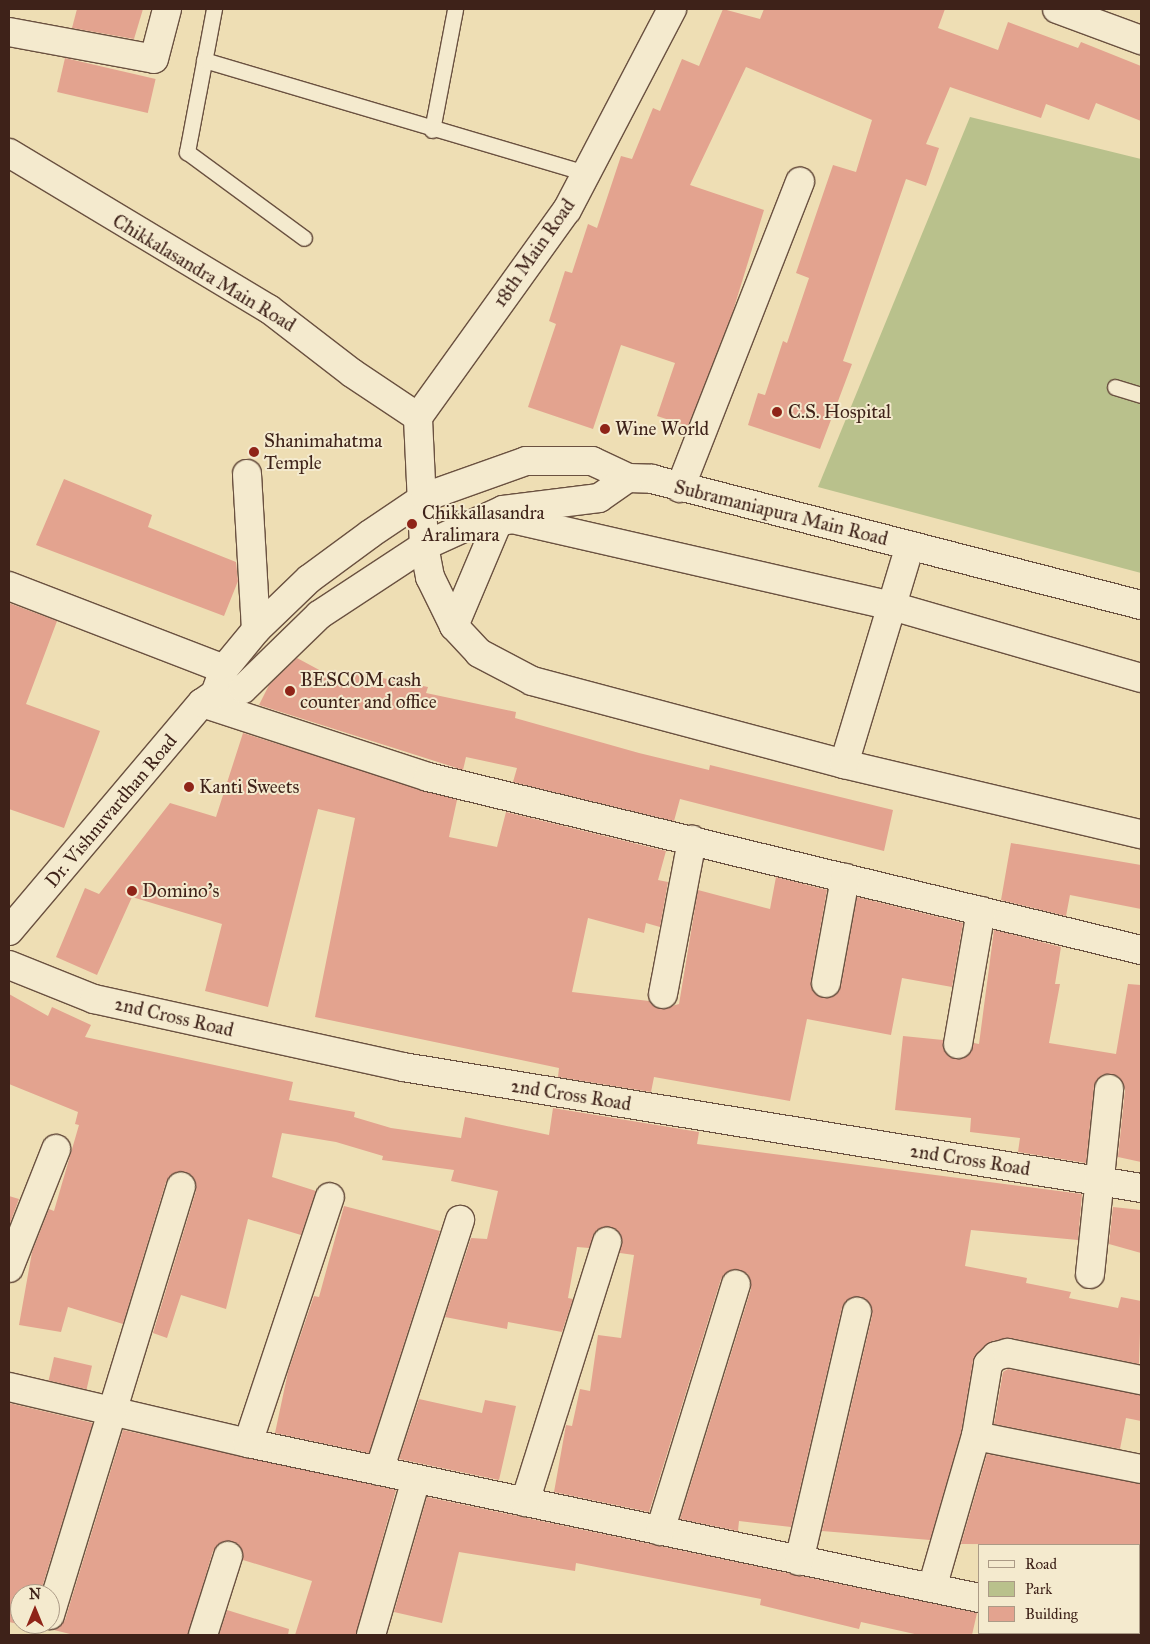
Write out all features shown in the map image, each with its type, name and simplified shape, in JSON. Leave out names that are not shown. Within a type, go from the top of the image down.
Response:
[{"type":"street","points":[[9,32],[154,59],[167,9]]},
{"type":"street","name":"18th Main Road","points":[[418,416],[567,210],[672,9]]},
{"type":"street","points":[[1057,9],[1141,40]]},
{"type":"street","name":"Chikkalasandra Main Road","points":[[9,153],[270,309],[352,373],[418,416]]},
{"type":"street","points":[[680,488],[800,182]]},
{"type":"street","points":[[418,416],[424,497],[424,546],[430,577],[454,626],[486,659],[532,681],[844,764],[1141,834]]},
{"type":"street","name":"Subramaniapura Main Road","points":[[424,497],[526,461],[592,461],[628,478],[680,488],[1141,605]]},
{"type":"street","points":[[247,474],[256,630]]},
{"type":"street","points":[[214,689],[243,690],[320,615],[424,546],[503,510],[599,498],[628,478]]},
{"type":"street","name":"Dr. Vishnuvardhan Road","points":[[9,931],[214,689],[256,630],[309,579],[424,497]]},
{"type":"street","points":[[454,626],[498,522],[512,518],[892,606],[1141,678]]},
{"type":"street","points":[[844,764],[910,546]]},
{"type":"street","points":[[9,586],[214,689],[428,777],[1141,950]]},
{"type":"street","points":[[663,994],[692,840]]},
{"type":"street","points":[[826,984],[845,878]]},
{"type":"street","points":[[958,1044],[981,911]]},
{"type":"street","name":"2nd Cross Road","points":[[9,965],[94,999],[403,1067],[1141,1188]]},
{"type":"street","points":[[1090,1274],[1109,1088]]},
{"type":"street","points":[[9,1268],[56,1149]]},
{"type":"street","points":[[59,1584],[181,1187]]},
{"type":"street","points":[[248,1443],[330,1197]]},
{"type":"street","points":[[379,1470],[460,1220]]},
{"type":"street","points":[[525,1502],[607,1242]]},
{"type":"street","points":[[660,1531],[736,1284]]},
{"type":"street","points":[[799,1561],[857,1312]]},
{"type":"street","points":[[932,1588],[976,1436],[988,1364],[996,1356],[1008,1353],[1141,1380]]},
{"type":"street","points":[[9,1387],[112,1409],[248,1443],[978,1598]]},
{"type":"street","points":[[976,1436],[1141,1469]]},
{"type":"street","points":[[370,1635],[416,1479]]},
{"type":"street","points":[[203,1635],[228,1556]]},
{"type":"lane","points":[[214,9],[187,152],[304,238]]},
{"type":"lane","points":[[432,130],[455,9]]},
{"type":"lane","points":[[204,60],[432,130],[586,173]]},
{"type":"lane","points":[[1115,387],[1141,395]]},
{"type":"green space","points":[[970,117],[1141,159],[1141,573],[818,487]]},
{"type":"building","points":[[77,9],[143,9],[134,39],[72,28]]},
{"type":"building","points":[[723,9],[760,19],[764,9],[945,9],[938,28],[998,50],[1008,22],[1078,48],[1081,42],[1141,66],[1141,121],[1096,103],[1089,120],[1046,104],[1041,118],[950,87],[926,144],[939,148],[926,186],[906,179],[843,361],[852,364],[820,449],[748,425],[758,393],[765,395],[783,341],[787,343],[809,278],[796,273],[833,165],[856,172],[872,120],[746,67],[690,185],[764,210],[733,311],[688,426],[657,416],[675,363],[621,345],[593,429],[528,407],[556,324],[549,321],[565,271],[572,273],[588,224],[597,228],[621,156],[632,159],[653,108],[660,111],[682,59],[699,66]]},
{"type":"building","points":[[65,58],[156,79],[148,113],[57,92]]},
{"type":"building","points":[[64,479],[152,515],[148,527],[236,562],[238,581],[224,616],[36,545]]},
{"type":"building","points":[[9,603],[57,621],[26,704],[100,731],[64,828],[9,809]]},
{"type":"building","points":[[297,658],[349,686],[352,672],[428,687],[426,693],[516,712],[515,718],[639,753],[709,770],[710,765],[893,810],[884,851],[680,799],[674,821],[513,782],[517,768],[466,757],[463,770],[259,705],[269,685]]},
{"type":"building","points":[[243,733],[457,800],[449,837],[497,847],[506,812],[666,851],[658,880],[668,882],[660,927],[646,923],[644,933],[588,918],[572,992],[649,1001],[661,1009],[679,1004],[698,890],[770,909],[776,877],[827,890],[811,980],[816,995],[832,997],[841,986],[857,897],[963,923],[952,987],[902,978],[891,1035],[807,1019],[790,1101],[654,1077],[651,1092],[558,1077],[559,1068],[315,1017],[355,818],[318,809],[268,1007],[205,991],[222,924],[132,897],[97,975],[56,957],[85,888],[99,894],[170,803],[216,817]]},
{"type":"building","points":[[1011,843],[1141,865],[1141,909],[1070,895],[1066,916],[1001,900]]},
{"type":"building","points":[[994,930],[1061,947],[1055,984],[1060,984],[1049,1043],[1116,1054],[1128,984],[1141,985],[1141,1162],[1118,1157],[1125,1090],[1119,1077],[1111,1074],[1102,1075],[1094,1087],[1086,1163],[1018,1152],[1020,1138],[970,1132],[971,1118],[895,1110],[903,1036],[943,1040],[944,1050],[956,1059],[964,1058],[974,1043],[979,1044]]},
{"type":"building","points":[[9,994],[48,1016],[52,1007],[91,1025],[85,1037],[293,1082],[289,1100],[355,1112],[354,1117],[391,1128],[461,1138],[465,1117],[549,1135],[553,1108],[699,1132],[697,1144],[1082,1194],[1078,1240],[971,1230],[965,1266],[1027,1278],[1026,1283],[1071,1292],[1069,1298],[1118,1308],[1121,1297],[1141,1301],[1139,1364],[1011,1338],[992,1341],[973,1361],[961,1433],[930,1540],[822,1531],[872,1316],[867,1300],[852,1297],[842,1308],[791,1527],[739,1521],[738,1531],[680,1519],[751,1289],[748,1274],[733,1269],[721,1279],[649,1512],[554,1492],[566,1425],[572,1426],[580,1389],[590,1391],[598,1335],[621,1338],[634,1255],[620,1253],[619,1232],[603,1227],[596,1231],[589,1248],[577,1247],[568,1298],[573,1299],[562,1332],[508,1322],[507,1329],[445,1317],[471,1238],[487,1239],[498,1191],[451,1181],[454,1170],[382,1160],[383,1156],[336,1142],[282,1133],[272,1177],[316,1191],[301,1235],[248,1219],[226,1309],[181,1295],[167,1338],[153,1333],[196,1191],[192,1176],[178,1172],[166,1182],[123,1324],[68,1307],[61,1332],[19,1325],[32,1252],[49,1209],[54,1211],[79,1125],[75,1124],[78,1112],[9,1084]]},
{"type":"building","points":[[9,1196],[19,1199],[9,1226]]},
{"type":"building","points":[[344,1206],[440,1231],[369,1453],[275,1433],[288,1372],[314,1296],[319,1297]]},
{"type":"building","points":[[1113,1207],[1141,1210],[1141,1253],[1109,1244]]},
{"type":"building","points":[[54,1357],[92,1366],[87,1389],[49,1380]]},
{"type":"building","points":[[1008,1369],[1141,1395],[1141,1421],[1126,1418],[1120,1449],[994,1424],[1003,1372]]},
{"type":"building","points":[[419,1399],[482,1413],[485,1400],[516,1406],[499,1480],[399,1459]]},
{"type":"building","points":[[9,1403],[93,1423],[43,1584],[10,1584],[9,1622]]},
{"type":"building","points":[[123,1430],[396,1490],[356,1635],[295,1635],[312,1581],[243,1560],[239,1545],[225,1541],[213,1551],[188,1635],[74,1635],[60,1632],[60,1625],[65,1620]]},
{"type":"building","points":[[987,1454],[1141,1484],[1141,1545],[961,1544]]},
{"type":"building","points":[[427,1497],[977,1613],[972,1635],[919,1635],[861,1622],[859,1629],[760,1605],[761,1599],[576,1563],[575,1571],[459,1552],[442,1623],[394,1612]]},
{"type":"building","points":[[227,1610],[289,1629],[288,1635],[219,1635]]},
{"type":"place","name":"C.S. Hospital","points":[[777,412]]},
{"type":"place","name":"Wine World","points":[[605,429]]},
{"type":"place","name":"Shanimahatma Temple","points":[[254,452]]},
{"type":"place","name":"Chikkallasandra Aralimara","points":[[412,524]]},
{"type":"place","name":"BESCOM cash counter and office","points":[[290,691]]},
{"type":"place","name":"Kanti Sweets","points":[[189,787]]},
{"type":"place","name":"Domino's","points":[[132,891]]}]
